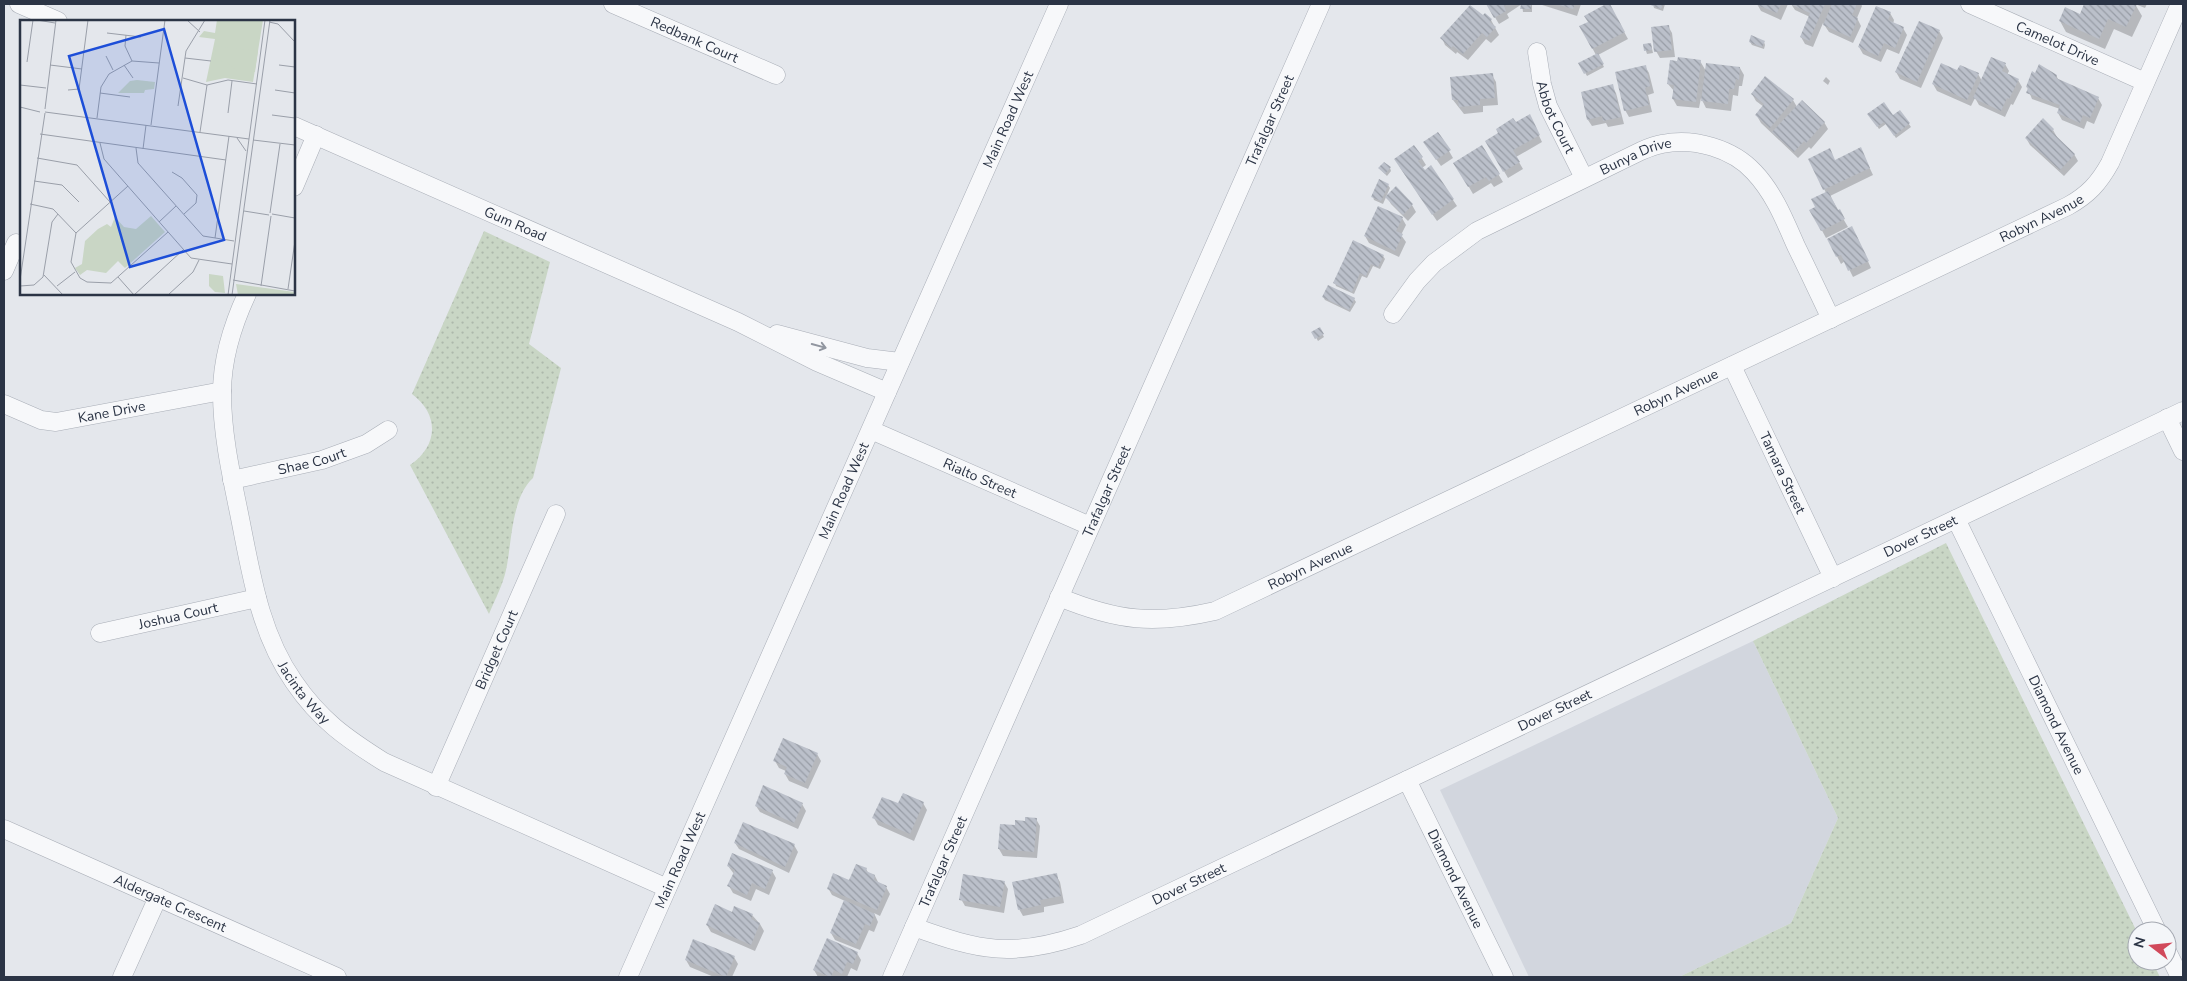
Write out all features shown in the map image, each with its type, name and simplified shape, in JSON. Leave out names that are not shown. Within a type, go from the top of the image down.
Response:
[{"type":"street","points":[[19,4],[56,20]]},
{"type":"street","name":"Redbank Court","points":[[613,4],[776,75]]},
{"type":"street","name":"Main Road West","points":[[628,977],[1059,4]]},
{"type":"street","name":"Trafalgar Street","points":[[892,977],[1321,4]]},
{"type":"street","name":"Camelot Drive","points":[[1970,4],[2145,82]]},
{"type":"street","name":"Robyn Avenue","points":[[1059,597],[1104,614],[1139,620],[1166,620],[1214,611],[1831,319],[2085,196],[2098,183],[2110,164],[2180,4]]},
{"type":"street","name":"Abbot Court","points":[[1537,52],[1548,106],[1584,178]]},
{"type":"street","name":"Gum Road","points":[[295,126],[738,322],[817,362],[887,392]]},
{"type":"street","points":[[295,185],[316,135]]},
{"type":"street","name":"Bunya Drive","points":[[1393,314],[1417,281],[1454,246],[1476,230],[1640,151],[1662,144],[1684,142],[1703,145],[1740,160],[1754,172],[1768,189],[1783,217],[1831,319]]},
{"type":"street","points":[[4,271],[16,243]]},
{"type":"street","name":"Jacinta Way","points":[[247,295],[233,332],[222,391],[224,423],[232,480],[264,624],[277,653],[294,681],[316,710],[345,738],[384,762],[436,787],[667,888]]},
{"type":"street","name":"Gum Road","points":[[738,322],[867,358],[900,362]]},
{"type":"street","name":"Tamara Street","points":[[1732,366],[1833,578]]},
{"type":"street","name":"Kane Drive","points":[[4,404],[41,420],[56,422],[222,391]]},
{"type":"street","points":[[2175,414],[2183,451]]},
{"type":"street","name":"Dover Street","points":[[914,927],[951,941],[988,948],[1021,950],[1057,944],[1100,927],[2175,414]]},
{"type":"street","name":"Shae Court","points":[[232,480],[340,455],[366,444],[388,430]]},
{"type":"street","name":"Rialto Street","points":[[871,430],[1090,526]]},
{"type":"street","name":"Bridget Court","points":[[436,787],[556,514]]},
{"type":"street","name":"Diamond Avenue","points":[[1956,519],[2152,921]]},
{"type":"street","name":"Joshua Court","points":[[100,633],[257,598]]},
{"type":"street","name":"Diamond Avenue","points":[[1407,780],[1504,977]]},
{"type":"street","name":"Aldergate Crescent","points":[[4,829],[337,977]]},
{"type":"street","points":[[122,977],[158,897]]},
{"type":"shaded area","points":[[1753,641],[1838,818],[1791,923],[1679,977],[1529,977],[1440,790]]},
{"type":"green space","points":[[484,231],[550,262],[529,344],[561,368],[533,478],[520,497],[516,509],[505,576],[489,614],[410,465],[426,449],[432,430],[427,411],[412,394]]},
{"type":"green space","points":[[1946,543],[2132,921],[2127,921],[2127,971],[2157,971],[2160,977],[1679,977],[1791,923],[1838,818],[1753,641]]},
{"type":"building","points":[[1486,4],[1508,4],[1504,6],[1506,11],[1494,18]]},
{"type":"building","points":[[1521,4],[1531,4],[1531,9],[1520,9]]},
{"type":"building","points":[[1556,4],[1575,4],[1573,9]]},
{"type":"building","points":[[1606,4],[1610,4],[1625,32],[1592,49],[1579,26],[1588,22],[1584,16]]},
{"type":"building","points":[[1648,4],[1663,4],[1661,9]]},
{"type":"building","points":[[1755,4],[1781,4],[1777,13]]},
{"type":"building","points":[[1790,4],[1825,4],[1809,41],[1800,37],[1810,13]]},
{"type":"building","points":[[1832,4],[1857,4],[1852,15],[1858,18],[1850,37],[1823,25]]},
{"type":"building","points":[[2084,4],[2137,4],[2126,27],[2108,19],[2099,39],[2059,21],[2065,7],[2080,14]]},
{"type":"building","points":[[1470,5],[1483,15],[1485,13],[1492,19],[1490,22],[1496,27],[1487,37],[1482,33],[1463,54],[1453,46],[1451,48],[1440,38]]},
{"type":"building","points":[[1876,6],[1891,12],[1888,20],[1904,27],[1895,48],[1884,43],[1878,56],[1858,47]]},
{"type":"building","points":[[1919,21],[1940,30],[1917,82],[1895,72]]},
{"type":"building","points":[[1669,25],[1672,50],[1654,52],[1651,27]]},
{"type":"building","points":[[1751,35],[1765,41],[1762,47],[1749,42]]},
{"type":"building","points":[[1651,43],[1652,50],[1644,51],[1643,44]]},
{"type":"building","points":[[1598,53],[1604,64],[1584,74],[1578,63]]},
{"type":"building","points":[[1678,57],[1701,60],[1696,102],[1672,99],[1674,85],[1667,84],[1670,60],[1677,61]]},
{"type":"building","points":[[1991,57],[2006,63],[2002,71],[2019,79],[2001,111],[1973,98]]},
{"type":"building","points":[[1706,63],[1740,67],[1739,80],[1736,79],[1734,89],[1729,89],[1728,104],[1701,101]]},
{"type":"building","points":[[1941,63],[1957,70],[1960,65],[1979,73],[1967,100],[1932,84]]},
{"type":"building","points":[[2039,64],[2057,75],[2056,78],[2099,97],[2090,118],[2083,115],[2080,123],[2057,113],[2060,105],[2026,93],[2028,88],[2026,87],[2032,71],[2035,73]]},
{"type":"building","points":[[1646,65],[1650,86],[1645,88],[1649,105],[1624,111],[1615,72]]},
{"type":"building","points":[[1493,73],[1495,98],[1480,99],[1480,105],[1459,107],[1458,100],[1452,100],[1450,77]]},
{"type":"building","points":[[1765,76],[1794,99],[1770,128],[1755,115],[1764,104],[1751,94]]},
{"type":"building","points":[[1613,84],[1621,117],[1603,121],[1602,116],[1587,120],[1581,92]]},
{"type":"building","points":[[1802,100],[1825,122],[1806,143],[1804,141],[1794,152],[1772,132]]},
{"type":"building","points":[[1884,102],[1893,115],[1900,110],[1910,123],[1894,136],[1884,122],[1877,127],[1867,114]]},
{"type":"building","points":[[1530,114],[1540,135],[1513,150],[1520,162],[1503,172],[1485,141],[1498,133],[1496,129],[1513,118],[1516,122]]},
{"type":"building","points":[[2043,118],[2054,129],[2052,132],[2075,154],[2060,170],[2025,138]]},
{"type":"building","points":[[1438,132],[1451,150],[1436,160],[1423,142]]},
{"type":"building","points":[[1414,145],[1423,157],[1418,161],[1425,170],[1431,165],[1454,199],[1432,215],[1394,159]]},
{"type":"building","points":[[1482,145],[1500,174],[1489,181],[1486,177],[1468,187],[1453,163]]},
{"type":"building","points":[[1861,147],[1870,168],[1823,190],[1808,159],[1830,148],[1835,160]]},
{"type":"building","points":[[1384,162],[1391,167],[1385,174],[1378,168]]},
{"type":"building","points":[[1379,179],[1389,184],[1381,201],[1371,197]]},
{"type":"building","points":[[1396,186],[1413,204],[1403,215],[1385,197]]},
{"type":"building","points":[[1828,191],[1845,219],[1821,231],[1809,210],[1815,207],[1811,199]]},
{"type":"building","points":[[1378,206],[1403,217],[1396,231],[1403,234],[1395,251],[1364,236]]},
{"type":"building","points":[[1852,226],[1869,261],[1848,271],[1841,255],[1836,257],[1827,239]]},
{"type":"building","points":[[1353,240],[1384,255],[1378,267],[1371,264],[1366,276],[1360,273],[1352,292],[1333,283]]},
{"type":"building","points":[[1328,285],[1355,298],[1349,310],[1322,297]]},
{"type":"building","points":[[1320,327],[1324,334],[1315,339],[1311,332]]},
{"type":"building","points":[[783,738],[818,753],[805,783],[784,774],[787,767],[773,761]]},
{"type":"building","points":[[763,785],[803,803],[794,823],[755,806]]},
{"type":"building","points":[[903,793],[924,802],[910,834],[872,818],[882,797],[898,803]]},
{"type":"building","points":[[1025,817],[1037,818],[1034,852],[998,849],[1000,824],[1015,825],[1015,820],[1025,821]]},
{"type":"building","points":[[743,822],[795,844],[785,867],[734,843]]},
{"type":"building","points":[[732,853],[773,870],[765,889],[752,883],[747,895],[727,886],[735,870],[727,866]]},
{"type":"building","points":[[856,864],[867,868],[866,871],[875,875],[874,880],[887,886],[877,910],[827,889],[833,873],[849,880]]},
{"type":"building","points":[[1057,873],[1061,896],[1040,900],[1041,905],[1018,910],[1012,882]]},
{"type":"building","points":[[963,874],[1005,881],[1000,907],[959,900]]},
{"type":"building","points":[[844,900],[875,914],[870,926],[865,924],[856,944],[830,933]]},
{"type":"building","points":[[715,904],[732,912],[734,906],[753,914],[751,919],[760,923],[751,945],[706,925]]},
{"type":"building","points":[[827,938],[858,952],[853,964],[847,962],[842,974],[834,970],[831,977],[813,970]]},
{"type":"building","points":[[693,939],[735,956],[726,977],[685,960]]}]
